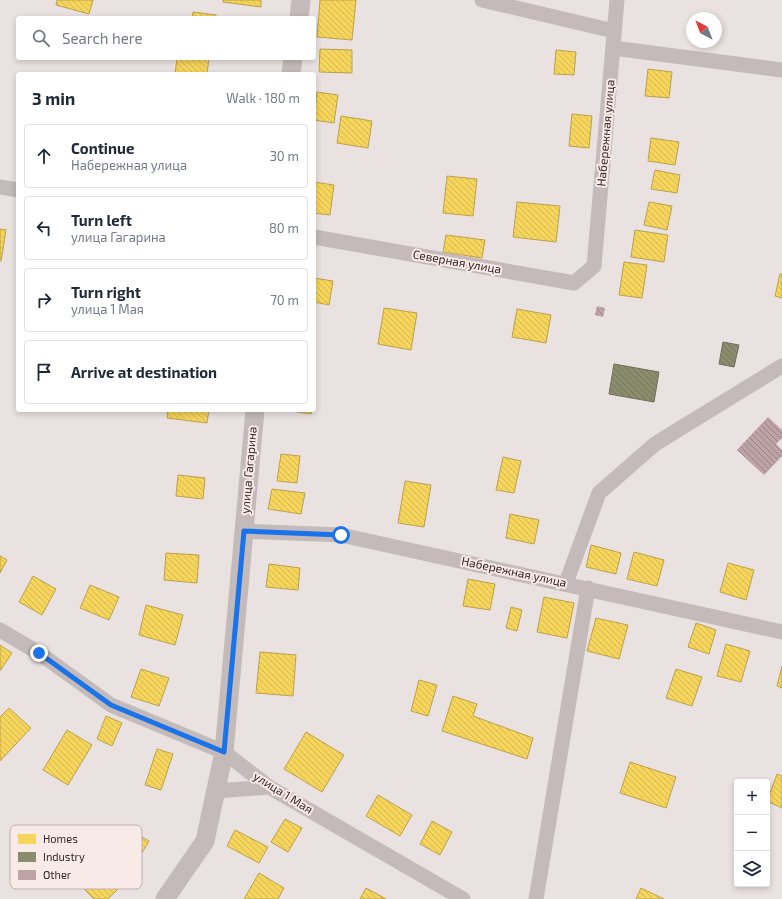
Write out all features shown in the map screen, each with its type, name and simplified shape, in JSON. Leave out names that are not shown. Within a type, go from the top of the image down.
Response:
[{"type":"street","points":[[299,16],[301,0]]},
{"type":"street","points":[[482,0],[614,31]]},
{"type":"street","name":"Набережная улица","points":[[594,266],[617,0]]},
{"type":"street","points":[[613,48],[782,70]]},
{"type":"street","points":[[291,72],[294,60]]},
{"type":"street","points":[[0,187],[16,190]]},
{"type":"street","name":"Северная улица","points":[[316,237],[574,283],[594,266]]},
{"type":"street","points":[[566,583],[599,493],[655,444],[782,366]]},
{"type":"street","name":"улица Гагарина","points":[[165,899],[205,841],[224,752],[254,412]]},
{"type":"street","name":"Набережная улица","points":[[244,531],[341,535],[566,583],[782,632]]},
{"type":"street","points":[[536,899],[588,588]]},
{"type":"street","name":"улица 1 Мая","points":[[0,630],[39,653],[111,705],[224,752],[269,787],[463,899]]},
{"type":"street","points":[[215,791],[269,787]]},
{"type":"building: Homes","points":[[57,0],[93,0],[89,14],[56,5]]},
{"type":"building: Homes","points":[[223,0],[261,0],[261,7],[223,2]]},
{"type":"building: Homes","points":[[320,0],[356,0],[352,40],[317,37]]},
{"type":"building: Homes","points":[[193,12],[216,15],[216,16],[192,16]]},
{"type":"building: Homes","points":[[320,49],[352,50],[352,73],[319,72]]},
{"type":"building: Homes","points":[[556,50],[576,52],[574,75],[554,74]]},
{"type":"building: Homes","points":[[177,60],[209,60],[207,72],[175,72]]},
{"type":"building: Homes","points":[[648,69],[672,72],[669,98],[645,96]]},
{"type":"building: Homes","points":[[317,92],[338,95],[334,123],[316,120]]},
{"type":"building: Homes","points":[[572,114],[592,116],[589,148],[569,146]]},
{"type":"building: Homes","points":[[341,116],[372,121],[368,148],[337,143]]},
{"type":"building: Homes","points":[[651,138],[679,142],[675,165],[648,161]]},
{"type":"building: Homes","points":[[655,170],[680,175],[677,193],[651,189]]},
{"type":"building: Homes","points":[[447,176],[477,179],[473,216],[443,213]]},
{"type":"building: Homes","points":[[316,182],[334,185],[330,215],[316,213]]},
{"type":"building: Homes","points":[[517,202],[560,206],[556,242],[513,237]]},
{"type":"building: Homes","points":[[649,202],[672,206],[667,230],[644,225]]},
{"type":"building: Homes","points":[[0,229],[6,230],[1,261],[0,261]]},
{"type":"building: Homes","points":[[635,230],[668,235],[664,262],[631,257]]},
{"type":"building: Homes","points":[[446,235],[485,240],[482,258],[443,252]]},
{"type":"building: Homes","points":[[624,262],[647,265],[642,298],[619,295]]},
{"type":"building: Homes","points":[[780,274],[782,274],[782,298],[775,296]]},
{"type":"building: Homes","points":[[316,278],[333,281],[329,305],[316,302]]},
{"type":"building: Homes","points":[[384,308],[417,313],[411,350],[378,344]]},
{"type":"building: Homes","points":[[517,309],[551,315],[546,343],[512,337]]},
{"type":"building: Homes","points":[[168,412],[209,412],[207,423],[167,418]]},
{"type":"building: Homes","points":[[298,412],[312,412],[311,414]]},
{"type":"building: Homes","points":[[281,454],[300,456],[297,483],[277,481]]},
{"type":"building: Homes","points":[[503,457],[521,461],[514,493],[496,490]]},
{"type":"building: Homes","points":[[178,475],[205,478],[203,499],[176,496]]},
{"type":"building: Homes","points":[[405,481],[431,485],[424,527],[398,523]]},
{"type":"building: Homes","points":[[272,489],[305,493],[301,514],[268,509]]},
{"type":"building: Homes","points":[[510,514],[539,520],[534,544],[506,538]]},
{"type":"building: Homes","points":[[591,545],[621,553],[616,574],[586,567]]},
{"type":"building: Homes","points":[[634,552],[664,560],[657,586],[627,579]]},
{"type":"building: Homes","points":[[166,553],[199,555],[197,583],[164,580]]},
{"type":"building: Homes","points":[[0,556],[7,560],[0,573]]},
{"type":"building: Homes","points":[[728,563],[754,570],[746,600],[720,592]]},
{"type":"building: Homes","points":[[269,564],[300,568],[298,590],[266,587]]},
{"type":"building: Homes","points":[[33,576],[56,589],[42,615],[19,602]]},
{"type":"building: Homes","points":[[468,579],[495,584],[490,610],[463,606]]},
{"type":"building: Homes","points":[[90,585],[119,597],[109,620],[80,608]]},
{"type":"building: Homes","points":[[544,597],[574,603],[567,638],[537,632]]},
{"type":"building: Homes","points":[[146,605],[183,615],[175,645],[139,635]]},
{"type":"building: Homes","points":[[511,607],[522,610],[517,631],[506,628]]},
{"type":"building: Homes","points":[[596,618],[628,625],[619,659],[587,651]]},
{"type":"building: Homes","points":[[696,623],[716,630],[709,654],[688,647]]},
{"type":"building: Homes","points":[[726,644],[750,651],[741,682],[717,676]]},
{"type":"building: Homes","points":[[0,645],[12,653],[0,671]]},
{"type":"building: Homes","points":[[260,652],[296,655],[293,696],[256,693]]},
{"type":"building: Homes","points":[[782,666],[782,688],[777,686]]},
{"type":"building: Homes","points":[[141,669],[169,678],[159,706],[131,697]]},
{"type":"building: Homes","points":[[676,669],[702,677],[692,706],[666,698]]},
{"type":"building: Homes","points":[[419,680],[437,685],[428,716],[411,711]]},
{"type":"building: Homes","points":[[453,696],[477,704],[473,716],[533,738],[527,759],[442,731]]},
{"type":"building: Homes","points":[[9,708],[31,728],[0,761],[0,717]]},
{"type":"building: Homes","points":[[106,716],[122,723],[112,746],[97,739]]},
{"type":"building: Homes","points":[[67,730],[92,745],[68,785],[43,770]]},
{"type":"building: Homes","points":[[306,732],[344,755],[322,792],[284,769]]},
{"type":"building: Homes","points":[[157,749],[173,754],[161,790],[145,785]]},
{"type":"building: Homes","points":[[630,762],[676,777],[666,808],[620,793]]},
{"type":"building: Homes","points":[[777,774],[782,776],[782,808],[770,802],[770,793]]},
{"type":"building: Homes","points":[[378,795],[412,815],[400,836],[366,816]]},
{"type":"building: Homes","points":[[285,819],[302,828],[288,852],[271,842]]},
{"type":"building: Homes","points":[[432,821],[452,832],[440,855],[420,844]]},
{"type":"building: Homes","points":[[235,830],[268,847],[259,863],[227,846]]},
{"type":"building: Homes","points":[[142,837],[149,841],[142,853]]},
{"type":"building: Homes","points":[[259,873],[284,888],[278,899],[244,899]]},
{"type":"building: Homes","points":[[366,888],[386,899],[360,899]]},
{"type":"building: Homes","points":[[641,888],[664,899],[636,899]]},
{"type":"building: Homes","points":[[84,889],[118,889],[108,899],[94,899]]},
{"type":"building: Industry","points":[[723,342],[739,345],[734,367],[719,364]]},
{"type":"building: Industry","points":[[614,364],[659,372],[654,402],[609,394]]},
{"type":"building: Other","points":[[597,306],[605,308],[603,317],[595,315]]},
{"type":"building: Other","points":[[768,417],[782,430],[782,438],[776,444],[782,450],[782,456],[764,475],[737,450]]},
{"type":"route","points":[[39,653],[111,705],[224,752],[244,531],[341,535]]}]
